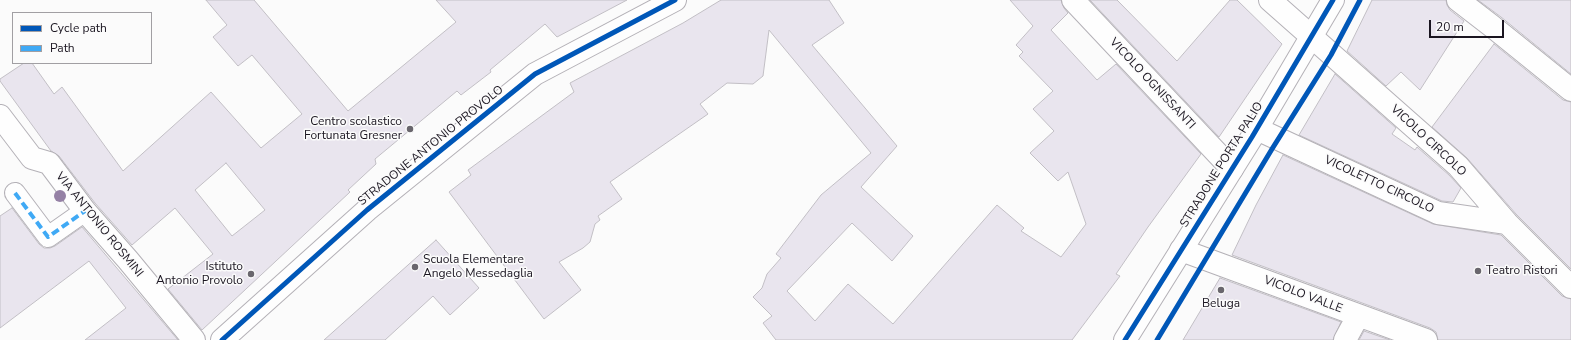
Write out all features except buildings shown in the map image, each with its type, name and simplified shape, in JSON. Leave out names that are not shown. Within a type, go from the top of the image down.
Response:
[{"type":"street","name":"STRADONE ANTONIO PROVOLO","points":[[222,340],[367,210],[535,74],[675,0]]},
{"type":"street","name":"VICOLO OGNISSANTI","points":[[1073,0],[1232,169]]},
{"type":"street","name":"VICOLO CIRCOLO","points":[[1270,0],[1458,166],[1507,223],[1571,287]]},
{"type":"street","name":"STRADONE PORTA PALIO","points":[[1125,340],[1257,129],[1333,0]]},
{"type":"street","points":[[1458,0],[1571,90]]},
{"type":"street","name":"VIA ANTONIO ROSMINI","points":[[0,116],[32,158],[49,163],[85,211],[128,260],[194,340]]},
{"type":"street","name":"VICOLETTO CIRCOLO","points":[[1257,129],[1438,213],[1507,223]]},
{"type":"street","points":[[15,193],[48,237],[85,211]]},
{"type":"street","name":"VICOLO VALLE","points":[[1181,250],[1426,340]]},
{"type":"street","points":[[1346,340],[1358,316]]},
{"type":"marked path","points":[[15,193],[48,237],[85,211]]},
{"type":"cycle path","points":[[222,340],[367,210],[535,74],[675,0]]},
{"type":"cycle path","points":[[1125,340],[1252,137],[1333,0]]},
{"type":"cycle path","points":[[1157,340],[1272,149],[1331,55],[1360,0]]},
{"type":"place","name":"Centro scolastico Fortunata Gresner","points":[[410,129]]},
{"type":"place","name":"Scuola Elementare Angelo Messedaglia","points":[[415,267]]},
{"type":"place","name":"Teatro Ristori","points":[[1478,271]]},
{"type":"place","name":"Istituto Antonio Provolo","points":[[251,274]]},
{"type":"place","name":"Beluga","points":[[1221,290]]}]
